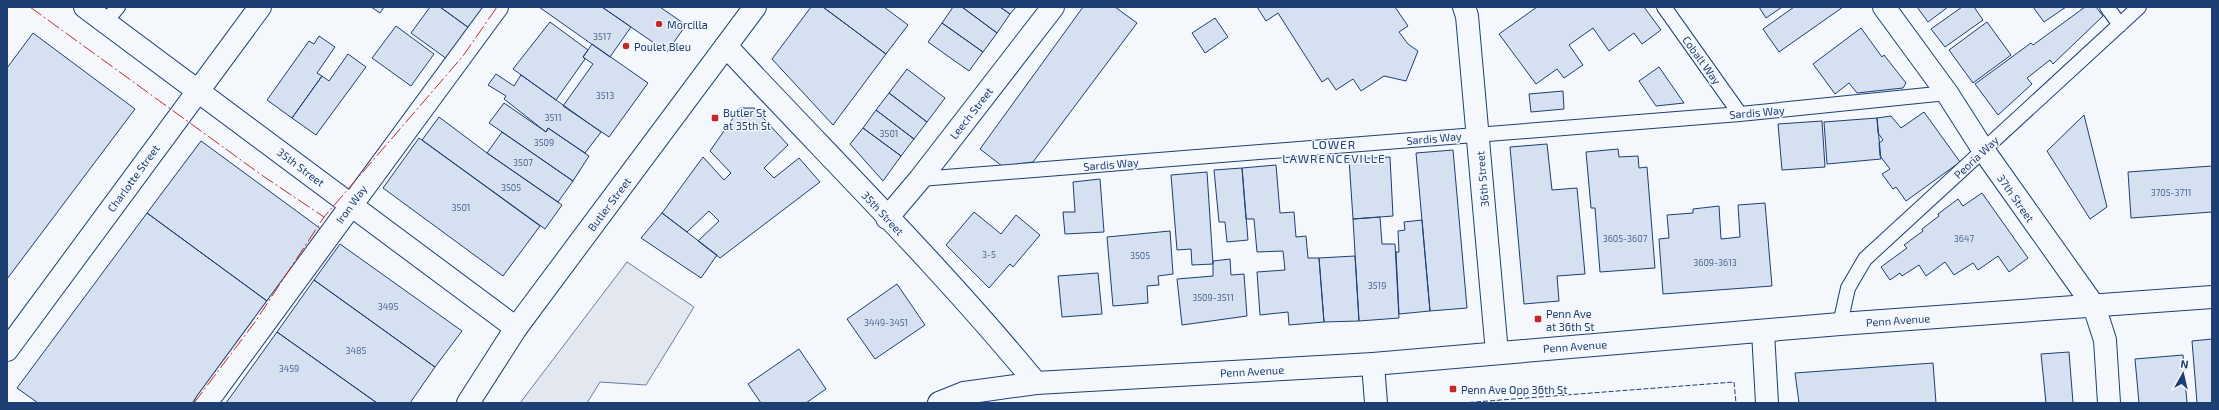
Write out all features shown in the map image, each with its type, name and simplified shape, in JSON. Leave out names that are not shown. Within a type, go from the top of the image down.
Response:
[{"type":"street","name":"35th Street","points":[[85,7],[112,14],[198,91],[516,328]]},
{"type":"street","name":"Charlotte Street","points":[[7,350],[260,7]]},
{"type":"street","name":"Iron Way","points":[[206,403],[350,204],[497,7]]},
{"type":"street","name":"Butler Street","points":[[468,403],[516,328],[755,7]]},
{"type":"street","name":"Leech Street","points":[[887,218],[920,179],[1053,7]]},
{"type":"street","name":"37th Street","points":[[1884,7],[1947,94],[1984,151],[2094,306],[2105,340],[2109,403]]},
{"type":"street","name":"36th Street","points":[[1470,10],[1478,135],[1497,353]]},
{"type":"street","name":"35th Street","points":[[726,46],[1012,353],[1036,383]]},
{"type":"street","name":"Penn Avenue","points":[[939,403],[964,393],[1036,383],[1373,364],[1763,332],[1840,324],[2212,297]]},
{"type":"street","points":[[1763,332],[1767,403]]},
{"type":"street","points":[[1373,364],[1376,403]]},
{"type":"lane","name":"Cobalt Way","points":[[1664,7],[1740,114]]},
{"type":"lane","points":[[2107,7],[2120,25]]},
{"type":"lane","name":"Peoria Way","points":[[1840,324],[1848,288],[1865,259],[2139,7]]},
{"type":"lane","name":"Sardis Way","points":[[920,179],[1740,114],[1947,94]]},
{"type":"shaded area","points":[[627,262],[694,307],[646,385],[600,382],[587,403],[520,403]]},
{"type":"building","points":[[371,7],[384,7],[380,13]]},
{"type":"building","points":[[430,7],[440,7],[469,28],[447,59],[411,33]]},
{"type":"building","points":[[440,7],[485,7],[469,28]]},
{"type":"building","points":[[539,7],[602,7],[631,27],[610,57]]},
{"type":"building","points":[[602,7],[660,7],[686,25],[667,52]]},
{"type":"building","points":[[811,7],[823,7],[886,54],[833,125],[772,59]]},
{"type":"building","points":[[823,7],[884,7],[908,25],[886,54]]},
{"type":"building","points":[[953,7],[962,7],[997,33],[983,52],[942,23]]},
{"type":"building","points":[[962,7],[1000,7],[1010,14],[997,33]]},
{"type":"building","points":[[1000,7],[1016,7],[1010,14]]},
{"type":"building","points":[[1083,7],[1115,7],[1137,23],[1033,162],[1002,166],[980,149]]},
{"type":"building","points":[[1257,7],[1395,7],[1408,26],[1399,32],[1408,44],[1418,51],[1406,81],[1384,76],[1361,91],[1353,79],[1336,90],[1328,78],[1322,82],[1278,13],[1266,21]]},
{"type":"building","points":[[1537,7],[1644,7],[1661,30],[1642,44],[1634,33],[1609,51],[1593,28],[1569,45],[1583,65],[1564,78],[1557,69],[1536,84],[1499,34]]},
{"type":"building","points":[[1759,7],[1782,7],[1766,18]]},
{"type":"building","points":[[1794,7],[1843,7],[1779,52],[1763,29]]},
{"type":"building","points":[[1917,7],[1948,7],[1928,22]]},
{"type":"building","points":[[1962,7],[1974,7],[1983,20],[1945,47],[1931,29]]},
{"type":"building","points":[[2033,7],[2066,7],[2044,22]]},
{"type":"building","points":[[2085,7],[2096,7],[2103,16],[2053,64],[2050,60],[2027,78],[2032,84],[1998,115],[1975,84],[2031,43],[2033,45]]},
{"type":"building","points":[[1215,18],[1228,37],[1205,53],[1192,33]]},
{"type":"building","points":[[550,22],[588,50],[583,57],[585,59],[556,100],[513,69]]},
{"type":"building","points":[[1987,22],[2011,55],[1973,83],[1949,50]]},
{"type":"building","points":[[942,23],[983,52],[969,71],[928,42]]},
{"type":"building","points":[[396,26],[434,54],[411,86],[372,58]]},
{"type":"building","points":[[1861,28],[1882,57],[1884,55],[1906,83],[1903,88],[1857,93],[1849,83],[1835,94],[1813,64]]},
{"type":"building","points":[[33,33],[135,109],[7,279],[7,68]]},
{"type":"building","points":[[319,36],[335,47],[317,73],[322,76],[292,118],[267,100],[309,41],[314,44]]},
{"type":"building","points":[[592,44],[648,83],[609,137],[563,106],[593,64],[583,57]]},
{"type":"building","points":[[348,54],[366,67],[316,135],[292,118],[322,76],[329,81]]},
{"type":"building","points":[[1659,67],[1684,103],[1656,106],[1639,81]]},
{"type":"building","points":[[907,69],[945,98],[927,122],[889,93]]},
{"type":"building","points":[[496,74],[514,86],[521,75],[601,132],[585,153],[548,128],[546,132],[504,99],[506,96],[488,85]]},
{"type":"building","points":[[1563,91],[1564,109],[1531,112],[1529,94]]},
{"type":"building","points":[[889,93],[927,122],[914,139],[876,110]]},
{"type":"building","points":[[504,103],[546,132],[548,128],[589,156],[573,181],[489,123]]},
{"type":"building","points":[[740,108],[754,108],[788,145],[764,168],[774,178],[799,158],[820,182],[720,258],[698,241],[719,221],[709,211],[687,232],[662,213],[703,157],[724,180],[731,173],[710,151]]},
{"type":"building","points":[[876,110],[914,139],[901,156],[863,128]]},
{"type":"building","points":[[1924,112],[1960,162],[1906,201],[1896,187],[1893,189],[1882,174],[1890,169],[1880,156],[1879,143],[1883,140],[1878,133],[1877,118],[1891,116],[1901,128]]},
{"type":"building","points":[[2084,115],[2107,207],[2090,219],[2047,151]]},
{"type":"building","points":[[439,117],[487,153],[562,205],[545,229],[422,140]]},
{"type":"building","points":[[1877,118],[1881,159],[1827,164],[1824,122]]},
{"type":"building","points":[[1822,121],[1825,167],[1782,170],[1778,124]]},
{"type":"building","points":[[863,128],[901,156],[883,181],[850,144]]},
{"type":"building","points":[[502,132],[573,181],[558,202],[487,153]]},
{"type":"building","points":[[419,138],[540,226],[503,276],[383,188]]},
{"type":"building","points":[[201,141],[321,229],[267,301],[147,213]]},
{"type":"building","points":[[1547,144],[1552,190],[1577,188],[1585,274],[1557,276],[1559,301],[1524,304],[1510,147]]},
{"type":"building","points":[[1618,149],[1619,157],[1638,156],[1639,168],[1647,167],[1655,268],[1600,272],[1595,208],[1591,208],[1586,152]]},
{"type":"building","points":[[1453,150],[1467,308],[1430,311],[1416,153]]},
{"type":"building","points":[[1390,157],[1393,216],[1353,219],[1349,159]]},
{"type":"building","points":[[1276,165],[1280,213],[1294,212],[1296,237],[1306,236],[1308,258],[1319,258],[1324,322],[1289,325],[1288,312],[1260,315],[1257,272],[1285,270],[1283,251],[1257,252],[1254,219],[1246,219],[1242,168]]},
{"type":"building","points":[[2212,166],[2212,212],[2131,218],[2128,172]]},
{"type":"building","points":[[1242,168],[1248,240],[1227,242],[1225,222],[1219,222],[1214,170]]},
{"type":"building","points":[[1207,172],[1213,264],[1192,265],[1191,249],[1177,250],[1171,175]]},
{"type":"building","points":[[1100,179],[1104,232],[1065,234],[1063,212],[1075,212],[1073,182]]},
{"type":"building","points":[[1982,193],[2028,258],[2009,272],[1998,256],[1978,270],[1973,263],[1954,275],[1945,262],[1926,276],[1919,265],[1902,276],[1900,273],[1890,280],[1881,267],[1907,248],[1904,245],[1923,231],[1922,229],[1939,216],[1938,214],[1958,199],[1963,206]]},
{"type":"building","points":[[1765,203],[1772,286],[1663,294],[1659,239],[1669,238],[1667,215],[1693,213],[1693,209],[1719,206],[1721,239],[1740,237],[1738,205]]},
{"type":"building","points":[[974,212],[1001,234],[1016,215],[1040,235],[1013,267],[1010,264],[989,288],[946,245]]},
{"type":"building","points":[[147,213],[267,301],[192,403],[38,403],[17,388]]},
{"type":"building","points":[[662,213],[717,255],[701,278],[641,238]]},
{"type":"building","points":[[1380,217],[1382,244],[1395,244],[1399,318],[1359,321],[1353,219]]},
{"type":"building","points":[[1422,220],[1430,311],[1399,314],[1396,252],[1399,252],[1398,231],[1405,230],[1404,222]]},
{"type":"building","points":[[1170,231],[1173,274],[1158,276],[1159,285],[1147,286],[1148,303],[1113,306],[1107,237]]},
{"type":"building","points":[[340,244],[462,331],[435,367],[314,280]]},
{"type":"building","points":[[1355,256],[1359,321],[1324,322],[1319,258]]},
{"type":"building","points":[[1230,259],[1231,275],[1244,274],[1247,316],[1182,325],[1177,279],[1213,276],[1213,261]]},
{"type":"building","points":[[1098,273],[1102,314],[1062,317],[1058,276]]},
{"type":"building","points":[[314,280],[435,367],[410,403],[377,403],[277,332]]},
{"type":"building","points":[[897,284],[925,325],[875,359],[847,319]]},
{"type":"building","points":[[277,332],[377,403],[226,403]]},
{"type":"building","points":[[2212,339],[2212,403],[2197,403],[2192,341]]},
{"type":"building","points":[[799,349],[826,389],[806,403],[761,403],[748,384]]},
{"type":"building","points":[[2069,352],[2073,403],[2046,403],[2041,354]]},
{"type":"building","points":[[2183,355],[2187,403],[2139,403],[2135,359]]},
{"type":"building","points":[[1933,363],[1936,403],[1799,403],[1795,373]]},
{"type":"fence","points":[[1462,403],[1734,382],[1736,403]]},
{"type":"power","points":[[30,7],[263,176],[324,217]]},
{"type":"power","points":[[194,403],[255,322],[324,217],[463,56],[497,7]]},
{"type":"place","name":"Morcilla","points":[[659,24]]},
{"type":"place","name":"Poulet Bleu","points":[[626,46]]},
{"type":"place","name":"Butler St at 35th St","points":[[715,118]]},
{"type":"place","name":"Penn Ave at 36th St","points":[[1538,319]]},
{"type":"place","name":"Penn Ave Opp 36th St","points":[[1453,389]]},
{"type":"district","name":"LOWER LAWRENCEVILLE","points":[[1334,151]]}]
